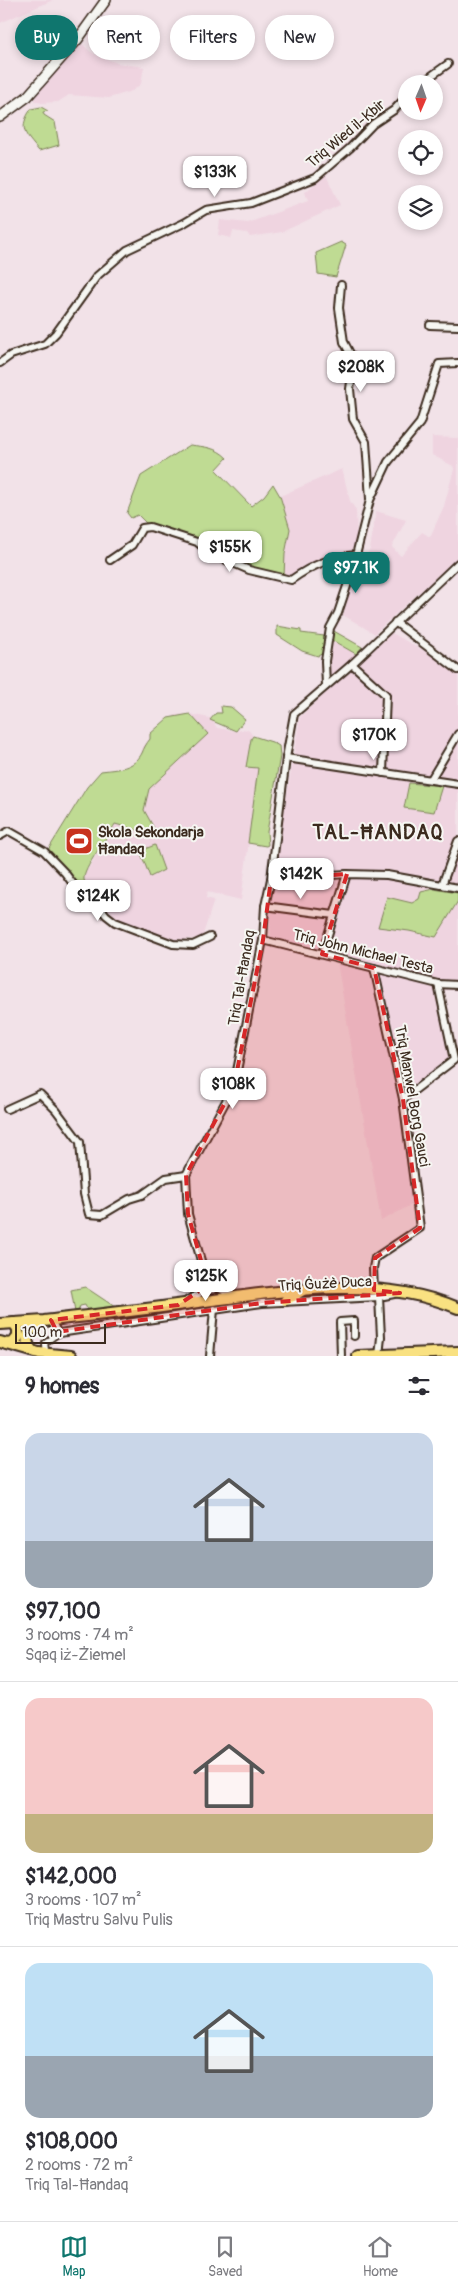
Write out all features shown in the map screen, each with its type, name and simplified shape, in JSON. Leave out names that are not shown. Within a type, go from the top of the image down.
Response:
[{"type":"highway","name":"Triq Ġużè Duca","points":[[0,1324],[47,1321],[304,1289],[377,1294],[400,1293],[418,1296],[458,1308]]},
{"type":"highway","points":[[286,1300],[304,1289]]},
{"type":"highway","points":[[39,1353],[27,1343],[27,1335],[34,1326],[47,1321]]},
{"type":"highway","points":[[3,1343],[13,1343],[18,1337],[18,1329],[14,1323]]},
{"type":"highway","points":[[3,1343],[39,1353],[71,1356]]},
{"type":"highway","points":[[358,1356],[458,1352]]},
{"type":"main road","points":[[0,117],[27,97],[78,40],[106,0]]},
{"type":"street","points":[[433,75],[448,64]]},
{"type":"street","name":"Triq Wied il-Kbir","points":[[0,363],[11,355],[45,344],[56,333],[97,276],[127,250],[184,223],[206,210],[251,203],[314,178],[350,148],[373,124],[398,106]]},
{"type":"street","points":[[341,286],[339,308],[344,342],[354,361],[350,389],[353,419],[366,442],[370,500]]},
{"type":"street","points":[[430,325],[458,326]]},
{"type":"street","points":[[326,686],[325,661],[330,628],[338,613],[357,555],[370,500],[388,462],[420,423],[439,364],[458,364]]},
{"type":"street","points":[[110,560],[132,545],[142,528],[150,527],[197,542],[210,553],[249,570],[291,580],[312,566],[344,556],[357,555]]},
{"type":"street","name":"Triq Tal-Ħandaq","points":[[186,1175],[234,1086],[263,940],[265,906],[271,879],[286,758],[294,714],[352,664],[458,564]]},
{"type":"street","points":[[395,622],[458,670]]},
{"type":"street","points":[[352,664],[386,695],[383,774]]},
{"type":"street","points":[[431,780],[458,734]]},
{"type":"street","points":[[286,758],[458,784]]},
{"type":"street","points":[[0,836],[10,831],[44,851],[65,873],[85,900],[96,902],[106,915],[116,922],[173,944],[193,945],[210,937]]},
{"type":"street","points":[[442,885],[458,841]]},
{"type":"street","points":[[322,954],[347,874]]},
{"type":"street","points":[[271,879],[347,874],[387,875],[458,888]]},
{"type":"street","points":[[265,906],[334,915]]},
{"type":"street","name":"Triq John Michael Testa","points":[[263,940],[438,984],[458,985]]},
{"type":"street","name":"Triq Manwel Borg Gauci","points":[[374,968],[403,1099],[420,1228],[375,1258],[373,1268],[377,1294]]},
{"type":"street","points":[[403,1099],[454,1060],[438,984]]},
{"type":"street","points":[[7,1109],[40,1094],[56,1110],[80,1142],[84,1194],[90,1214],[102,1215],[129,1199],[142,1195],[166,1178],[186,1175],[188,1214],[205,1275],[199,1294],[178,1305]]},
{"type":"street","points":[[205,1275],[218,1288],[238,1297]]},
{"type":"street","points":[[377,1294],[381,1337],[379,1356]]},
{"type":"street","name":"Triq Ġużè Duca","points":[[59,1333],[286,1300],[377,1294]]},
{"type":"street","points":[[210,1356],[214,1309]]},
{"type":"street","points":[[39,1353],[45,1343],[59,1333],[47,1321]]},
{"type":"street","points":[[341,1356],[340,1322],[354,1321],[354,1336]]},
{"type":"highlighted area","points":[[347,874],[322,954],[374,968],[403,1099],[420,1228],[375,1258],[374,1290],[400,1293],[262,1303],[57,1332],[51,1320],[178,1305],[202,1289],[205,1275],[188,1214],[186,1175],[234,1086],[263,940],[271,879]]},
{"type":"shaded area","points":[[0,0],[53,0],[15,15],[0,23]]},
{"type":"shaded area","points":[[82,44],[88,49],[88,60],[110,60],[144,67],[141,84],[132,91],[109,98],[69,95],[58,102],[42,103],[34,101],[38,89],[66,60],[78,60],[78,48]]},
{"type":"shaded area","points":[[326,175],[340,205],[282,232],[250,237],[247,233],[233,231],[231,238],[218,235],[220,220],[248,223],[308,201],[305,192]]},
{"type":"shaded area","points":[[432,437],[458,438],[458,557],[375,634],[343,615],[354,576],[370,549],[376,511],[406,520],[392,547],[401,556],[422,532],[430,537],[444,506],[454,469],[453,466],[432,455]]},
{"type":"shaded area","points":[[342,469],[350,501],[356,510],[357,540],[351,551],[309,565],[294,576],[284,576],[280,496]]},
{"type":"shaded area","points":[[390,632],[458,670],[458,990],[444,990],[458,1063],[405,1103],[421,1197],[413,1204],[381,1221],[337,962],[271,945],[269,901],[300,717]]},
{"type":"shaded area","points":[[330,639],[356,654],[347,664],[332,675],[329,674],[328,669]]},
{"type":"shaded area","name":"Skola Sekondarja Ħandaq","points":[[190,714],[214,719],[217,728],[236,731],[248,729],[253,736],[247,767],[259,768],[241,900],[207,892],[206,898],[214,900],[202,938],[175,940],[117,919],[86,885],[84,876],[115,824],[154,826],[144,810],[149,789],[156,779],[128,768],[141,755],[143,747],[150,739],[150,734],[175,715]]},
{"type":"green space","points":[[41,107],[48,111],[43,112],[44,115],[55,122],[59,145],[39,151],[27,136],[24,127],[31,109]]},
{"type":"green space","points":[[341,242],[346,245],[336,277],[318,274],[316,253]]},
{"type":"green space","points":[[190,445],[214,450],[227,458],[216,470],[251,506],[264,496],[273,484],[280,496],[290,529],[285,554],[284,576],[243,565],[231,558],[146,523],[138,515],[131,518],[127,513],[141,476]]},
{"type":"green space","points":[[277,626],[301,630],[301,633],[324,636],[323,653],[318,656],[302,651],[277,635]]},
{"type":"green space","points":[[332,630],[362,647],[356,654],[330,639]]},
{"type":"green space","points":[[221,706],[231,707],[245,719],[236,731],[210,720],[216,713],[222,713]]},
{"type":"green space","name":"Skola Sekondarja Ħandaq","points":[[190,714],[208,734],[149,789],[144,810],[154,828],[145,832],[115,824],[91,861],[85,875],[86,885],[99,900],[85,898],[48,850],[87,787],[101,771],[130,765],[139,758],[150,739],[150,734],[168,718]]},
{"type":"green space","points":[[253,736],[279,746],[280,756],[267,832],[268,845],[266,846],[248,843],[258,768],[246,767]]},
{"type":"green space","points":[[409,783],[442,786],[434,812],[404,808]]},
{"type":"green space","points":[[155,845],[164,870],[150,877],[140,851]]},
{"type":"green space","points":[[434,889],[458,893],[458,901],[436,937],[378,927],[387,897],[412,903],[419,899],[421,892]]},
{"type":"green space","points":[[85,1287],[115,1307],[88,1311],[85,1305],[80,1306],[78,1312],[75,1312],[71,1290]]},
{"type":"place","name":"Skola Sekondarja Ħandaq","points":[[79,841]]},
{"type":"district","name":"TAL-ĦANDAQ","points":[[378,832]]}]
